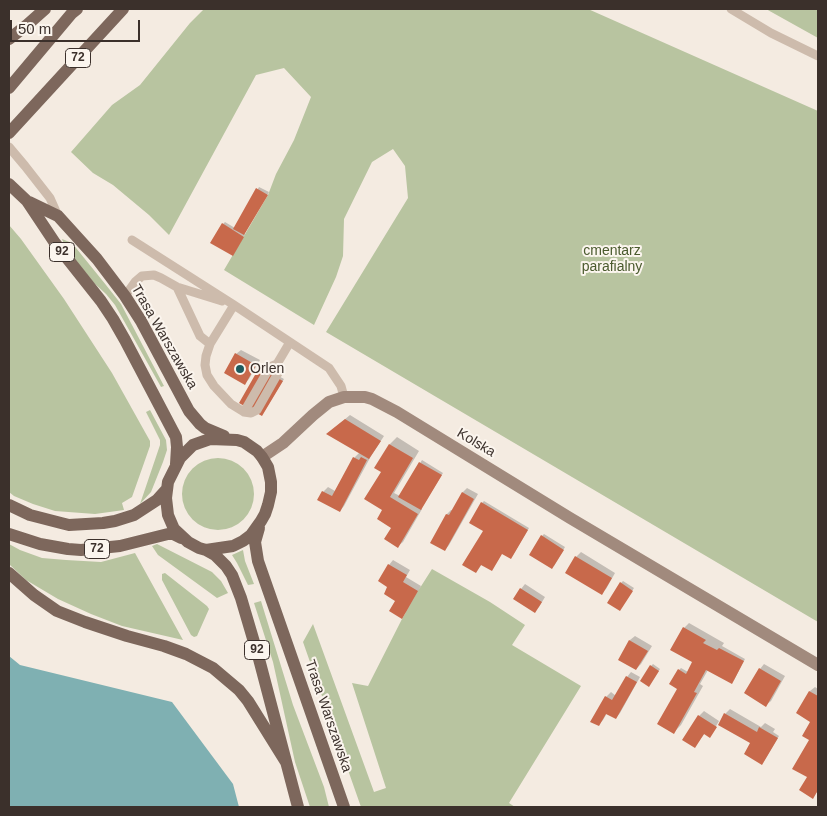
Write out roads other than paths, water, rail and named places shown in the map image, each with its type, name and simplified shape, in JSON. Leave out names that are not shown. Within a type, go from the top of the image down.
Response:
[{"type":"main road","points":[[9,39],[45,9]]},
{"type":"main road","name":"72","points":[[9,88],[77,9]]},
{"type":"main road","name":"72","points":[[9,133],[123,9]]},
{"type":"main road","name":"Trasa Warszawska","points":[[9,184],[27,200],[58,216],[97,259],[125,296],[148,334],[189,411],[200,424],[221,435],[237,440]]},
{"type":"main road","name":"Trasa Warszawska","points":[[27,200],[55,243],[101,302],[125,340],[176,437],[176,464]]},
{"type":"main road","name":"92","points":[[206,550],[225,548],[238,544],[251,535],[261,521],[268,505],[271,492],[268,467],[262,457],[251,446],[237,440],[210,439],[193,445],[187,450],[176,464],[166,490],[166,505],[169,519],[174,529],[194,546],[206,550],[223,562],[232,575],[259,659],[298,807]]},
{"type":"main road","name":"72","points":[[9,505],[30,515],[69,525],[114,521],[134,515],[157,500],[166,490]]},
{"type":"main road","name":"Trasa Warszawska","points":[[261,521],[255,542],[256,553],[344,807]]},
{"type":"main road","name":"72","points":[[9,534],[40,544],[81,550],[120,546],[168,534],[184,539]]},
{"type":"main road","points":[[9,573],[34,595],[57,611],[127,636],[186,654],[213,668],[239,690],[286,762]]},
{"type":"street","points":[[262,457],[282,443],[324,405],[344,397]]},
{"type":"street","name":"Kolska","points":[[344,397],[365,397],[397,412],[818,666]]},
{"type":"lane","points":[[732,9],[771,34],[818,56]]},
{"type":"lane","points":[[9,147],[50,198],[58,216]]},
{"type":"lane","points":[[132,240],[329,368],[341,386],[344,397]]},
{"type":"lane","points":[[125,296],[135,282],[147,274],[161,278],[177,287],[234,305]]},
{"type":"lane","points":[[177,287],[200,336],[210,344]]},
{"type":"lane","points":[[234,305],[210,344],[205,366],[207,375],[214,386],[231,404],[244,412],[270,367],[277,364],[290,342]]},
{"type":"water","points":[[9,656],[20,665],[172,702],[233,784],[239,807],[9,807]]},
{"type":"place","name":"Orlen","points":[[240,369]]},
{"type":"park label","name":"cmentarz parafialny","points":[[612,260]]}]
